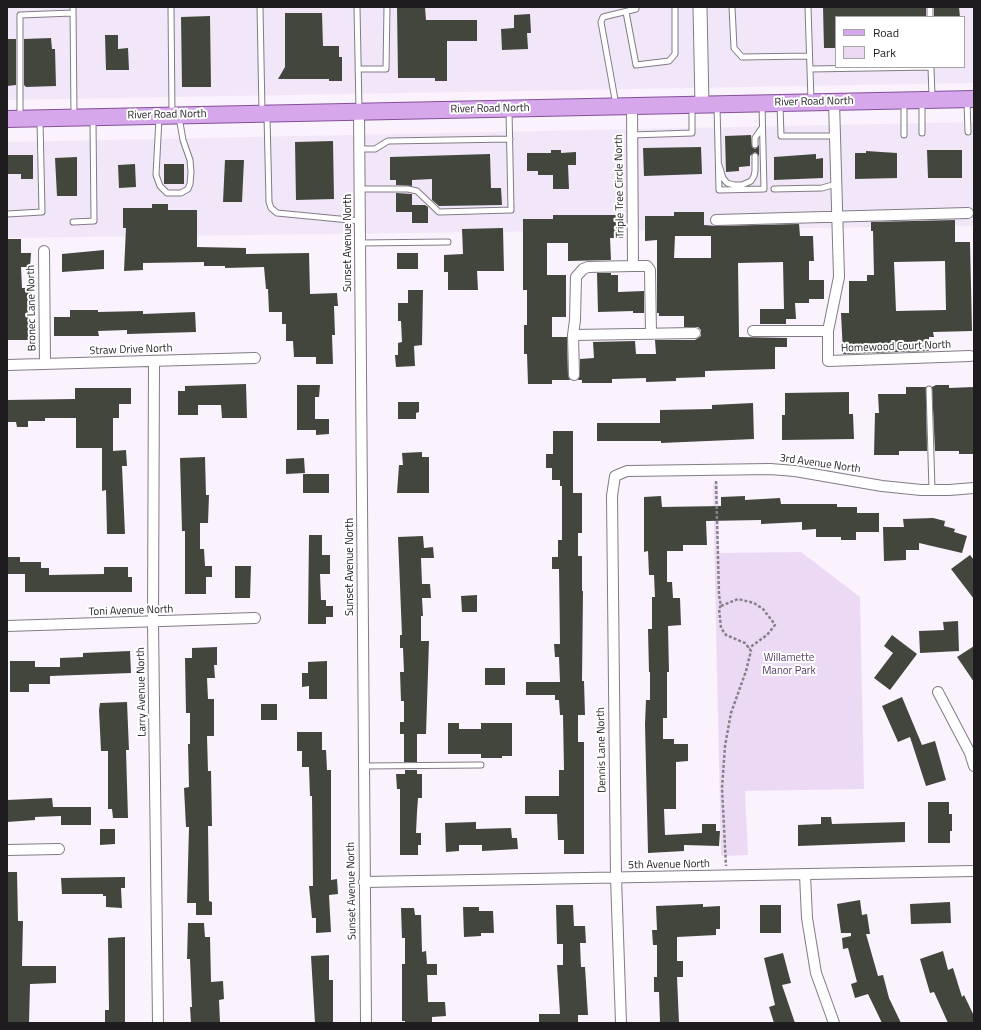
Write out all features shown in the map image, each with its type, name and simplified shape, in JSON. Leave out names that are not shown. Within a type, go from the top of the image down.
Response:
[{"type":"main road","name":"River Road North","points":[[14,118],[971,99]]},
{"type":"street","points":[[700,7],[703,105]]},
{"type":"street","name":"Homewood Court North","points":[[834,102],[839,277],[828,331],[828,361],[970,356]]},
{"type":"street","name":"Triple Tree Circle North","points":[[624,106],[632,135],[634,266]]},
{"type":"street","name":"Sunset Avenue North","points":[[359,111],[366,1023]]},
{"type":"street","points":[[716,220],[968,213]]},
{"type":"street","name":"Bronec Lane North","points":[[44,251],[45,364]]},
{"type":"street","points":[[574,375],[573,335],[575,320],[575,282],[578,273],[582,269],[647,266],[650,270],[651,334]]},
{"type":"street","points":[[753,331],[828,331]]},
{"type":"street","points":[[573,335],[695,333]]},
{"type":"street","name":"Straw Drive North","points":[[7,365],[255,358]]},
{"type":"street","name":"Larry Avenue North","points":[[154,361],[153,623],[158,1023]]},
{"type":"street","name":"3rd Avenue North","points":[[615,476],[620,473],[627,472],[716,470],[795,471],[882,486],[932,490],[974,488]]},
{"type":"street","name":"Dennis Lane North","points":[[615,476],[612,496],[616,877],[621,1023]]},
{"type":"street","name":"Toni Avenue North","points":[[7,626],[153,623],[255,618]]},
{"type":"street","points":[[938,692],[970,753],[974,766]]},
{"type":"street","points":[[7,850],[59,848]]},
{"type":"street","name":"5th Avenue North","points":[[364,882],[974,871]]},
{"type":"street","points":[[805,875],[807,918],[813,957],[823,993],[834,1023]]},
{"type":"lane","points":[[72,7],[74,117]]},
{"type":"lane","points":[[170,115],[183,140],[190,160],[190,184],[188,190],[181,193],[167,192],[160,186],[156,175],[170,115],[171,7]]},
{"type":"lane","points":[[260,7],[264,113],[269,202],[271,208],[277,213],[360,221]]},
{"type":"lane","points":[[356,7],[359,111]]},
{"type":"lane","points":[[358,69],[386,69],[387,7]]},
{"type":"lane","points":[[624,106],[601,22],[603,18],[636,9],[636,7]]},
{"type":"lane","points":[[626,12],[636,65],[669,61],[675,54],[675,7]]},
{"type":"lane","points":[[732,7],[734,48],[742,57],[809,56]]},
{"type":"lane","points":[[808,7],[812,102]]},
{"type":"lane","points":[[14,118],[20,15],[73,13]]},
{"type":"lane","points":[[810,69],[870,68]]},
{"type":"lane","points":[[922,133],[931,68]]},
{"type":"lane","points":[[968,132],[971,99]]},
{"type":"lane","points":[[904,100],[904,135]]},
{"type":"lane","points":[[717,163],[719,190],[764,189],[762,103]]},
{"type":"lane","points":[[780,103],[781,136],[835,136]]},
{"type":"lane","points":[[632,135],[692,133],[703,105]]},
{"type":"lane","points":[[703,105],[717,163],[723,178],[728,183],[742,185],[751,181],[755,171],[755,156]]},
{"type":"lane","points":[[360,189],[408,189],[417,191],[439,212],[511,210],[509,108]]},
{"type":"lane","points":[[73,222],[94,221],[93,117]]},
{"type":"lane","points":[[7,214],[42,212],[40,118]]},
{"type":"lane","points":[[755,145],[756,138],[763,127]]},
{"type":"lane","points":[[359,149],[375,148],[388,141],[510,139]]},
{"type":"lane","points":[[774,189],[822,188],[836,184]]},
{"type":"lane","points":[[360,243],[448,242]]},
{"type":"lane","points":[[929,390],[932,490]]},
{"type":"lane","points":[[363,766],[480,765]]},
{"type":"path","points":[[716,470],[719,595],[723,632],[729,637],[745,643],[749,648],[750,659],[731,713],[725,746],[722,788],[727,876]]},
{"type":"path","points":[[721,606],[738,599],[754,603],[765,610],[775,625]]},
{"type":"path","points":[[749,648],[767,635],[775,625]]},
{"type":"shaded area","points":[[7,7],[974,7],[974,83],[7,100]]},
{"type":"shaded area","points":[[974,122],[974,226],[7,238],[7,142]]},
{"type":"green space","name":"Willamette Manor Park","points":[[713,484],[718,484],[719,553],[801,552],[860,597],[864,789],[745,791],[748,855],[721,856]]},
{"type":"building","points":[[397,7],[425,7],[426,20],[477,20],[477,41],[447,41],[447,81],[435,81],[435,78],[398,78]]},
{"type":"building","points":[[823,7],[926,7],[926,16],[835,16],[835,48],[824,48]]},
{"type":"building","points":[[934,7],[959,7],[960,16],[934,16]]},
{"type":"building","points":[[285,13],[322,13],[323,46],[339,46],[339,57],[342,57],[342,81],[329,81],[329,79],[278,79],[285,67]]},
{"type":"building","points":[[530,14],[531,33],[527,33],[528,49],[502,50],[501,29],[514,28],[514,15]]},
{"type":"building","points":[[210,16],[211,87],[182,87],[181,17]]},
{"type":"building","points":[[105,35],[118,35],[118,49],[128,48],[129,70],[106,70]]},
{"type":"building","points":[[51,38],[52,49],[55,49],[56,86],[26,87],[24,85],[24,39]]},
{"type":"building","points":[[7,39],[16,39],[16,85],[7,86]]},
{"type":"building","points":[[751,135],[752,147],[755,149],[759,145],[759,156],[755,152],[750,156],[750,166],[739,167],[739,171],[726,172],[725,136]]},
{"type":"building","points":[[333,141],[334,199],[296,200],[295,142]]},
{"type":"building","points":[[701,147],[702,174],[644,176],[643,148]]},
{"type":"building","points":[[551,150],[561,150],[561,153],[576,152],[576,165],[568,165],[569,189],[553,189],[553,175],[538,175],[538,171],[527,171],[527,153],[551,153]]},
{"type":"building","points":[[927,150],[962,150],[962,178],[928,178]]},
{"type":"building","points":[[866,151],[897,153],[897,178],[855,179],[855,153],[866,153]]},
{"type":"building","points":[[490,154],[491,188],[501,188],[502,205],[439,206],[432,200],[432,179],[412,180],[412,186],[396,185],[396,180],[390,180],[390,157]]},
{"type":"building","points":[[816,154],[816,159],[823,158],[823,178],[774,180],[774,157]]},
{"type":"building","points":[[8,155],[33,155],[33,179],[21,179],[21,174],[8,174]]},
{"type":"building","points":[[77,157],[77,196],[57,196],[55,158]]},
{"type":"building","points":[[225,160],[244,160],[242,202],[223,202]]},
{"type":"building","points":[[135,164],[136,187],[119,188],[118,165]]},
{"type":"building","points":[[164,164],[184,164],[184,184],[164,184]]},
{"type":"building","points":[[396,193],[412,194],[412,212],[396,212]]},
{"type":"building","points":[[152,204],[168,204],[168,210],[197,210],[197,247],[246,248],[246,254],[309,253],[310,294],[337,293],[338,306],[334,306],[335,335],[332,335],[333,364],[316,364],[316,357],[294,357],[293,341],[286,341],[286,324],[282,324],[282,312],[269,312],[268,289],[266,289],[264,267],[225,268],[225,266],[204,266],[204,262],[143,263],[143,270],[124,271],[126,228],[123,228],[123,208],[152,208]]},
{"type":"building","points":[[412,205],[425,205],[428,207],[428,223],[412,223]]},
{"type":"building","points":[[674,212],[704,212],[704,225],[716,226],[799,224],[800,236],[813,236],[814,261],[809,261],[809,280],[824,280],[824,299],[809,299],[809,303],[795,303],[796,319],[786,319],[786,324],[760,324],[760,309],[784,309],[783,262],[738,263],[739,337],[787,338],[787,347],[775,347],[775,369],[705,371],[705,377],[676,378],[676,381],[646,382],[646,378],[612,379],[612,383],[582,383],[582,380],[578,380],[580,375],[580,359],[594,358],[593,342],[635,341],[636,354],[656,354],[655,340],[695,340],[701,336],[701,330],[698,327],[684,327],[684,316],[659,316],[659,313],[657,313],[657,240],[645,241],[645,216],[674,216]],"holes":[[[675,236],[711,236],[711,258],[674,258]]]},
{"type":"building","points":[[553,215],[616,215],[616,220],[623,220],[623,238],[610,238],[611,260],[568,261],[568,243],[547,243],[547,275],[566,275],[566,317],[552,317],[552,337],[567,337],[568,375],[570,380],[552,380],[552,384],[528,384],[527,354],[524,354],[524,325],[527,325],[527,290],[523,290],[523,219],[553,219]]},
{"type":"building","points":[[955,220],[955,242],[970,242],[972,331],[933,332],[934,337],[929,337],[929,351],[843,354],[841,313],[849,313],[849,281],[867,281],[867,275],[874,275],[873,231],[871,231],[871,222]],"holes":[[[945,261],[946,310],[896,311],[894,262]]]},
{"type":"building","points":[[503,228],[504,271],[477,271],[478,290],[448,290],[448,272],[444,272],[444,255],[463,254],[462,229]]},
{"type":"building","points":[[7,239],[21,239],[21,253],[31,253],[30,267],[21,267],[22,288],[31,288],[31,302],[28,302],[29,340],[7,340]]},
{"type":"building","points":[[104,250],[104,269],[62,272],[62,254]]},
{"type":"building","points":[[397,253],[418,253],[418,269],[397,269]]},
{"type":"building","points":[[597,273],[611,273],[611,275],[618,275],[618,292],[644,291],[644,313],[633,313],[633,311],[598,312]]},
{"type":"building","points":[[408,290],[423,290],[422,345],[414,346],[415,366],[396,367],[395,355],[398,355],[398,343],[402,342],[401,321],[398,321],[398,303],[408,303]]},
{"type":"building","points":[[70,310],[98,310],[98,312],[143,311],[143,314],[195,312],[196,332],[127,334],[127,330],[98,331],[99,336],[54,336],[54,317],[70,317]]},
{"type":"building","points":[[246,384],[247,418],[222,418],[221,405],[198,405],[198,415],[178,415],[178,391],[185,391],[185,386]]},
{"type":"building","points":[[297,385],[320,385],[319,397],[315,397],[315,419],[329,419],[329,434],[316,435],[316,430],[297,430]]},
{"type":"building","points":[[936,385],[949,385],[949,388],[974,387],[974,454],[959,454],[959,451],[935,451],[932,387]]},
{"type":"building","points":[[906,387],[926,387],[927,451],[899,451],[899,455],[874,455],[875,413],[879,413],[878,394],[906,394]]},
{"type":"building","points":[[75,388],[131,388],[131,404],[119,404],[119,418],[113,418],[113,451],[126,450],[127,466],[122,466],[125,534],[107,534],[106,490],[102,491],[102,448],[76,448],[76,418],[45,418],[45,421],[28,421],[28,427],[17,427],[16,422],[8,422],[7,400],[75,399]]},
{"type":"building","points":[[849,392],[849,414],[853,414],[854,439],[782,440],[782,415],[785,415],[785,393]]},
{"type":"building","points":[[398,402],[419,402],[419,412],[416,413],[416,419],[398,419]]},
{"type":"building","points":[[753,403],[754,439],[661,443],[661,441],[597,441],[597,423],[660,423],[660,410],[712,409],[712,405]]},
{"type":"building","points":[[553,431],[573,431],[573,493],[582,493],[582,533],[578,533],[578,556],[582,556],[582,681],[584,681],[585,715],[578,715],[578,742],[584,742],[584,854],[564,854],[564,840],[558,840],[557,814],[525,814],[525,796],[559,796],[559,770],[564,770],[563,715],[560,715],[559,700],[555,700],[555,695],[526,695],[526,682],[560,682],[559,657],[555,657],[554,644],[560,644],[559,569],[552,569],[552,557],[558,557],[558,540],[562,540],[562,486],[560,486],[560,480],[552,480],[552,468],[546,468],[546,454],[553,454]]},
{"type":"building","points":[[422,452],[422,457],[429,457],[429,493],[397,493],[399,465],[403,465],[402,453]]},
{"type":"building","points":[[205,457],[206,495],[209,495],[208,523],[200,523],[200,549],[204,549],[205,566],[212,566],[212,577],[206,577],[206,594],[185,594],[185,531],[182,531],[180,458]]},
{"type":"building","points":[[304,458],[305,473],[286,474],[286,459]]},
{"type":"building","points":[[303,474],[329,474],[329,493],[303,493]]},
{"type":"building","points":[[661,496],[662,507],[721,506],[721,497],[745,496],[745,500],[780,498],[781,504],[837,504],[837,507],[857,507],[857,513],[879,513],[879,532],[856,532],[856,540],[841,540],[841,537],[816,537],[816,529],[802,530],[802,522],[761,524],[761,520],[706,521],[707,545],[683,545],[683,551],[667,551],[667,582],[672,582],[673,598],[680,598],[681,625],[668,626],[669,672],[667,672],[667,718],[663,718],[663,739],[674,739],[674,744],[688,744],[688,761],[676,762],[676,809],[664,809],[665,835],[702,833],[702,824],[716,824],[716,831],[720,831],[719,846],[684,845],[684,851],[648,853],[645,724],[646,700],[650,700],[648,629],[652,629],[652,597],[655,597],[654,575],[649,575],[648,551],[644,552],[644,497]]},
{"type":"building","points":[[933,518],[945,521],[944,526],[955,529],[954,532],[967,536],[962,553],[919,543],[919,550],[906,550],[906,560],[884,561],[883,527],[904,527],[903,519]]},
{"type":"building","points":[[309,535],[322,535],[322,555],[330,555],[330,574],[320,574],[321,600],[326,600],[326,606],[333,606],[333,617],[326,617],[326,624],[308,624]]},
{"type":"building","points":[[423,536],[424,548],[433,547],[434,558],[421,558],[422,584],[430,584],[431,598],[422,598],[423,616],[421,616],[421,641],[429,641],[426,734],[417,734],[417,762],[404,762],[404,734],[400,734],[400,722],[404,722],[404,701],[401,701],[400,672],[404,672],[403,648],[400,648],[400,635],[402,635],[398,537]]},
{"type":"building","points":[[970,555],[974,560],[974,599],[951,569]]},
{"type":"building","points":[[7,557],[20,557],[20,562],[41,562],[41,568],[49,568],[49,575],[104,574],[104,567],[128,567],[128,577],[132,577],[132,592],[25,592],[25,574],[7,574]]},
{"type":"building","points":[[235,566],[251,566],[250,598],[235,598]]},
{"type":"building","points":[[477,595],[477,612],[462,612],[461,596]]},
{"type":"building","points":[[958,621],[959,651],[920,653],[919,631],[944,630],[943,622]]},
{"type":"building","points":[[892,635],[917,654],[890,690],[874,678],[893,653],[884,646]]},
{"type":"building","points":[[974,646],[974,682],[957,657]]},
{"type":"building","points":[[217,647],[217,665],[214,665],[215,678],[207,678],[208,699],[214,699],[214,736],[207,736],[208,771],[211,771],[212,826],[208,826],[209,901],[212,902],[212,915],[196,915],[196,903],[187,903],[189,827],[186,827],[184,788],[189,787],[188,744],[190,744],[190,713],[186,713],[185,658],[192,658],[192,648]]},
{"type":"building","points":[[130,651],[131,673],[50,676],[50,684],[29,684],[29,692],[10,692],[10,661],[35,661],[35,667],[60,667],[60,658],[83,657],[83,653]]},
{"type":"building","points":[[327,661],[327,699],[309,699],[309,686],[302,687],[302,673],[308,673],[308,662]]},
{"type":"building","points":[[485,668],[505,668],[505,685],[485,685]]},
{"type":"building","points":[[902,697],[922,745],[935,741],[946,780],[926,786],[910,737],[898,742],[882,706]]},
{"type":"building","points":[[127,702],[129,750],[126,750],[128,818],[113,818],[112,809],[108,809],[108,751],[101,751],[99,710],[100,703]]},
{"type":"building","points":[[261,704],[277,704],[277,720],[261,720]]},
{"type":"building","points":[[448,723],[459,723],[459,729],[481,729],[481,723],[512,723],[512,756],[502,756],[502,758],[481,758],[481,754],[448,754]]},
{"type":"building","points":[[297,732],[322,732],[322,750],[326,750],[327,770],[331,770],[331,880],[337,879],[338,894],[329,895],[331,932],[316,933],[316,918],[312,918],[309,886],[313,886],[312,796],[310,796],[309,767],[302,767],[302,751],[297,751]]},
{"type":"building","points":[[405,770],[417,770],[417,774],[422,774],[422,798],[418,798],[417,812],[416,833],[421,833],[421,845],[418,845],[418,855],[400,855],[400,789],[397,789],[396,774],[405,774]]},
{"type":"building","points":[[52,798],[53,807],[91,807],[91,825],[61,825],[61,816],[35,817],[35,820],[7,822],[7,800]]},
{"type":"building","points":[[928,802],[949,802],[949,814],[952,814],[950,843],[928,843]]},
{"type":"building","points":[[821,817],[831,817],[832,824],[905,822],[905,842],[798,846],[798,825],[821,824]]},
{"type":"building","points":[[476,822],[476,829],[511,828],[512,838],[517,838],[518,849],[482,851],[482,845],[459,845],[459,851],[446,852],[445,823]]},
{"type":"building","points":[[100,829],[115,829],[115,844],[100,845]]},
{"type":"building","points":[[7,872],[17,872],[18,921],[23,921],[22,966],[56,966],[56,983],[30,984],[29,1023],[7,1023]]},
{"type":"building","points":[[125,877],[125,888],[121,888],[122,908],[106,907],[106,896],[103,896],[103,894],[62,894],[61,878]]},
{"type":"building","points":[[860,900],[862,915],[867,914],[870,934],[866,934],[878,976],[883,975],[889,998],[901,1023],[882,1023],[868,994],[855,998],[851,984],[857,982],[848,948],[843,949],[842,938],[851,936],[851,933],[841,933],[837,904]]},
{"type":"building","points":[[950,902],[951,923],[911,924],[910,904]]},
{"type":"building","points":[[703,904],[703,907],[720,906],[720,929],[716,929],[716,935],[677,937],[677,961],[683,961],[683,977],[677,977],[679,1023],[660,1023],[659,992],[654,992],[654,977],[657,977],[657,945],[653,945],[652,930],[657,930],[656,906]]},
{"type":"building","points":[[556,905],[573,905],[574,926],[585,926],[586,943],[580,943],[581,967],[585,967],[588,1015],[578,1015],[578,1023],[539,1023],[539,1014],[560,1014],[557,965],[563,965],[563,944],[557,944]]},
{"type":"building","points":[[760,905],[781,905],[781,933],[760,933]]},
{"type":"building","points":[[463,907],[479,907],[479,911],[493,911],[494,933],[481,933],[481,936],[464,937]]},
{"type":"building","points":[[401,908],[414,908],[415,915],[421,915],[422,952],[426,951],[427,964],[437,964],[437,975],[427,975],[428,1002],[445,1002],[446,1016],[432,1017],[432,1023],[405,1023],[405,1021],[402,1021],[402,964],[405,964],[405,938],[402,938]]},
{"type":"building","points":[[188,923],[204,923],[205,937],[210,937],[211,982],[223,981],[224,999],[219,1000],[220,1022],[191,1023],[190,1007],[192,1007],[190,959],[187,959]]},
{"type":"building","points":[[125,937],[125,1023],[105,1023],[105,1010],[109,1010],[108,938]]},
{"type":"building","points":[[943,951],[948,970],[953,968],[962,997],[964,995],[974,1016],[974,1023],[948,1023],[934,992],[930,993],[920,959]]},
{"type":"building","points":[[783,953],[791,983],[782,985],[795,1023],[774,1023],[769,1007],[775,1005],[764,958]]},
{"type":"building","points":[[329,955],[329,980],[333,980],[333,1023],[315,1023],[311,956]]}]
